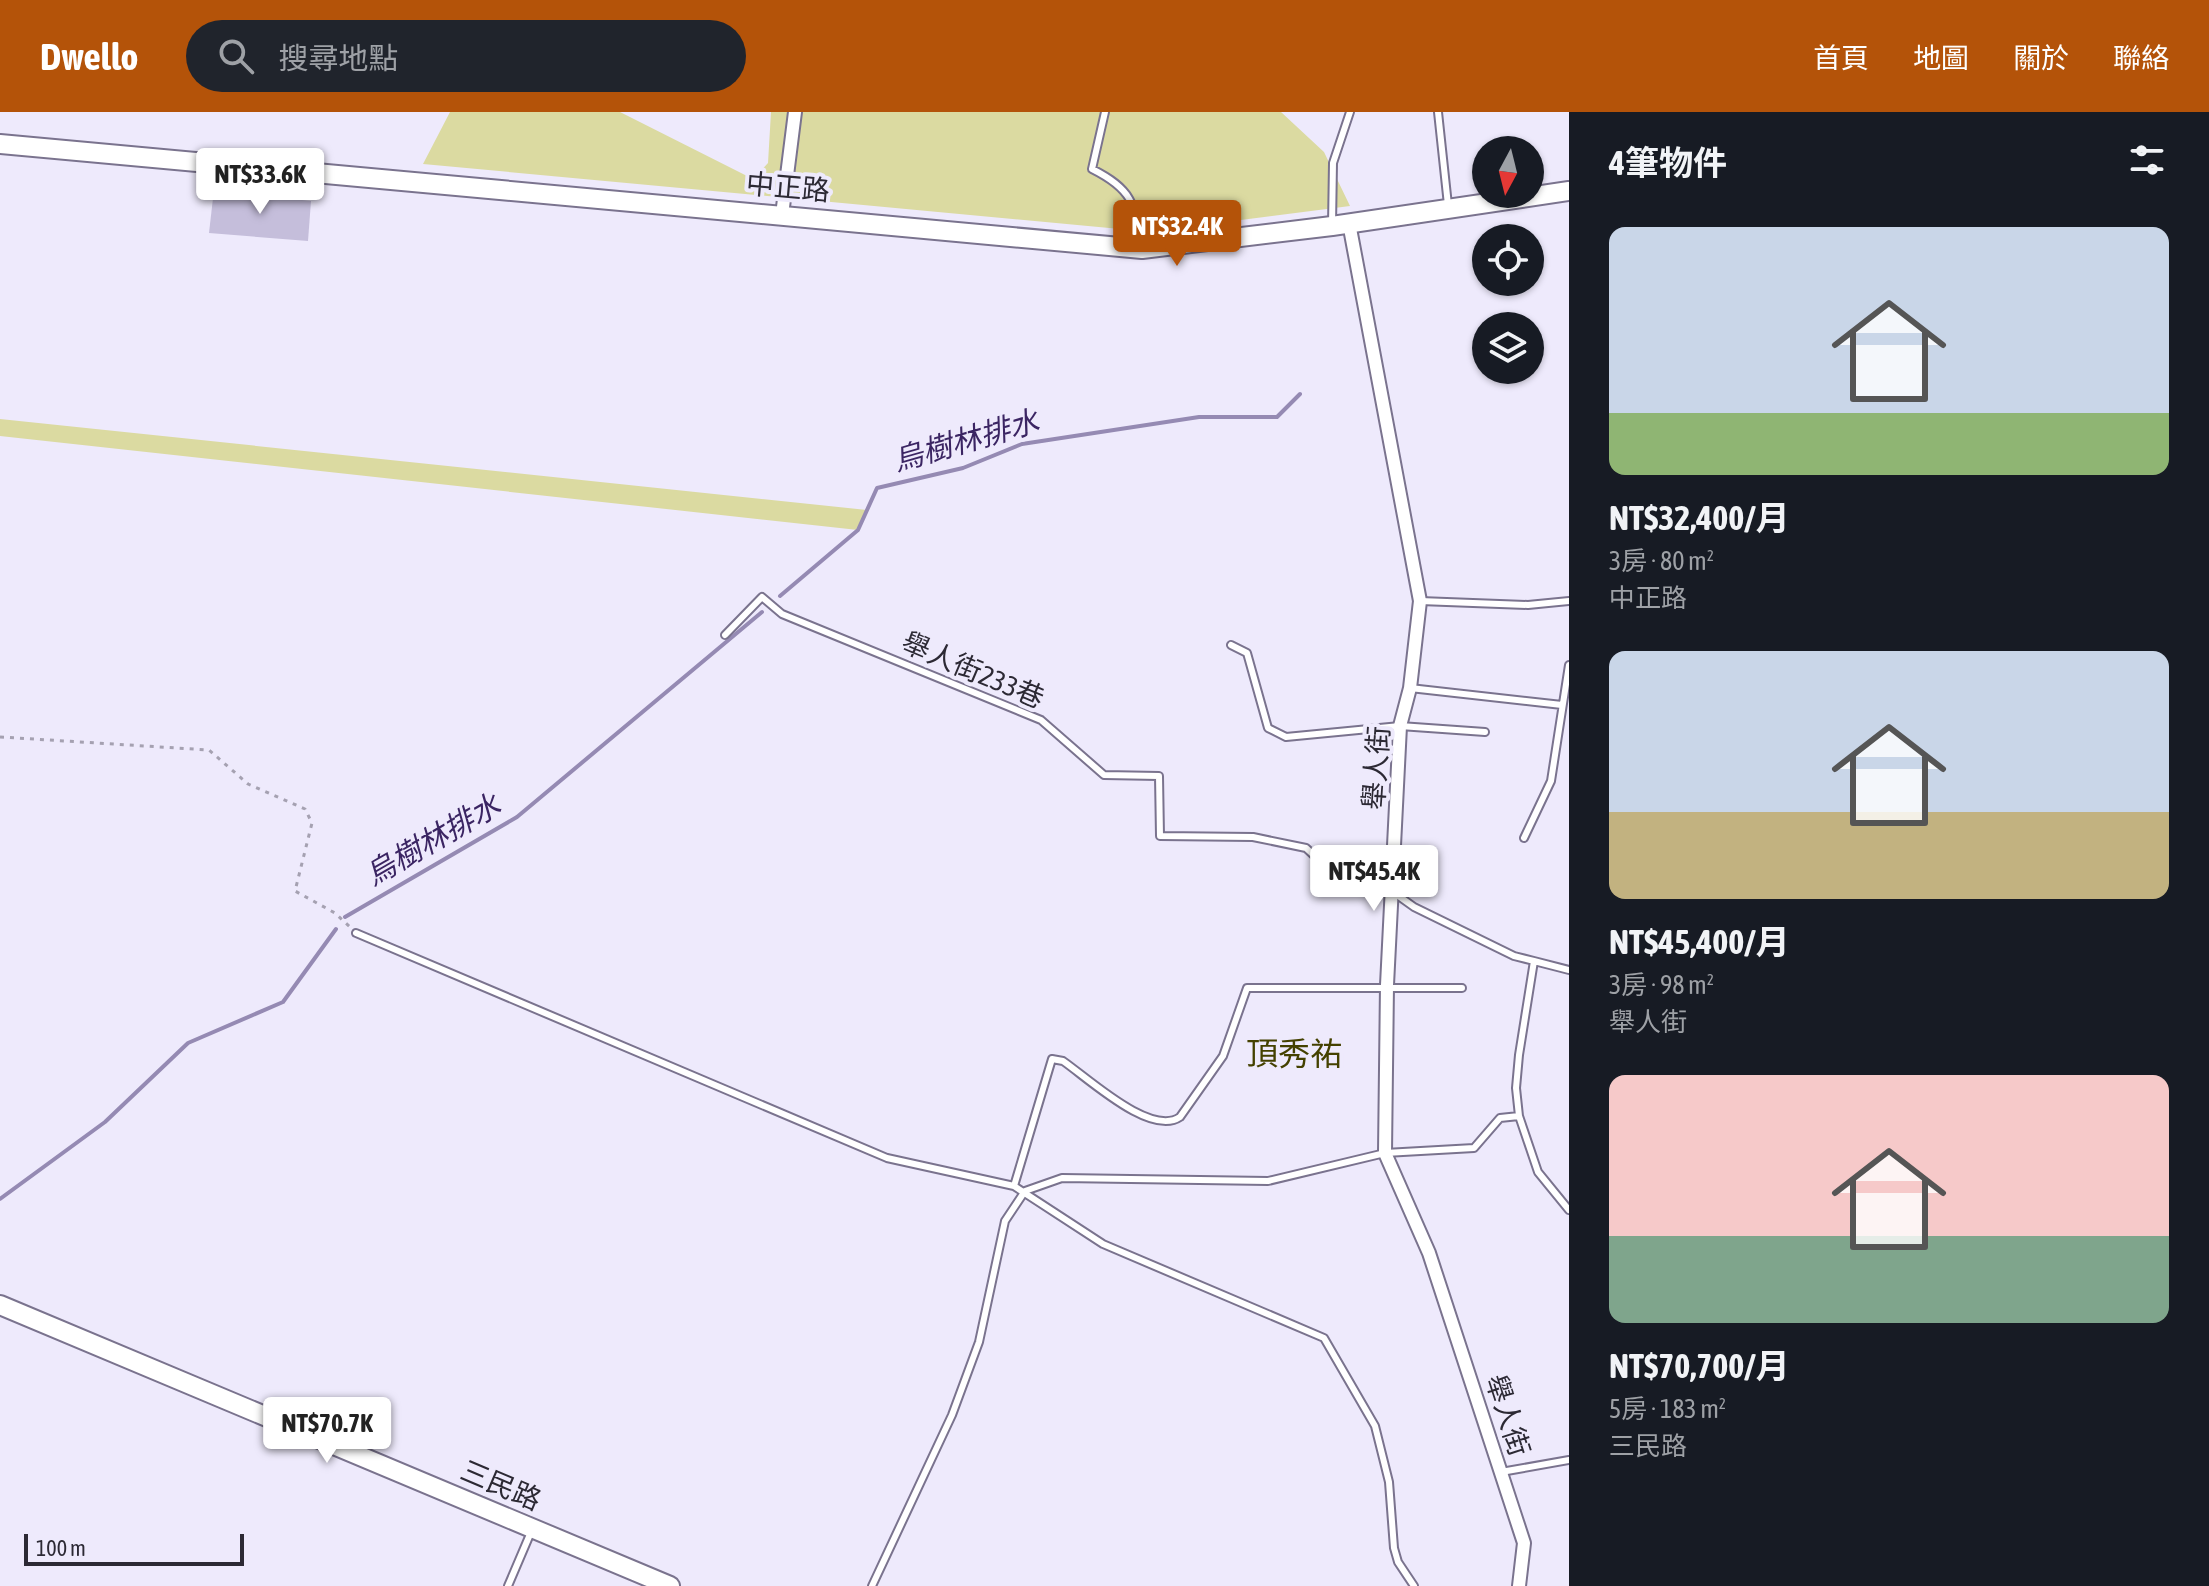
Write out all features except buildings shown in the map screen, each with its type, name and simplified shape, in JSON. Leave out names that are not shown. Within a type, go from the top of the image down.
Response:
[{"type":"main road","name":"中正路","points":[[0,144],[1142,249],[1341,225],[1569,191]]},
{"type":"main road","name":"三民路","points":[[0,1305],[670,1586]]},
{"type":"street","points":[[782,215],[795,112]]},
{"type":"street","name":"舉人街","points":[[1341,225],[1420,601],[1410,688],[1400,726],[1387,985],[1385,1153],[1429,1253],[1524,1543],[1519,1586]]},
{"type":"lane","points":[[1105,112],[1092,169],[1113,180],[1129,195],[1135,209],[1142,249]]},
{"type":"lane","points":[[1341,225],[1333,163],[1350,112]]},
{"type":"lane","points":[[1438,112],[1448,208]]},
{"type":"lane","name":"舉人街233巷","points":[[725,635],[762,597],[782,614],[1041,720],[1104,775],[1159,776],[1160,836],[1253,837],[1306,848],[1333,873],[1393,892],[1414,907],[1514,956],[1569,970]]},
{"type":"lane","points":[[1420,601],[1512,605],[1569,601]]},
{"type":"lane","points":[[1231,645],[1247,653],[1268,728],[1276,734],[1286,737],[1400,726],[1485,732]]},
{"type":"lane","points":[[1524,838],[1551,781],[1569,665]]},
{"type":"lane","points":[[1410,688],[1562,705]]},
{"type":"lane","points":[[356,933],[887,1158],[1014,1186],[1103,1244],[1324,1338],[1375,1426],[1389,1482],[1394,1548],[1398,1562],[1414,1586]]},
{"type":"lane","points":[[1534,961],[1519,1055],[1516,1088],[1519,1116],[1538,1172],[1569,1210]]},
{"type":"lane","points":[[1014,1186],[1052,1059],[1063,1061],[1140,1115],[1158,1124],[1170,1124],[1180,1117],[1223,1056],[1247,988],[1387,985],[1462,988]]},
{"type":"lane","points":[[872,1586],[952,1415],[979,1342],[1005,1221],[1025,1191],[1062,1178],[1268,1181],[1385,1153],[1474,1148],[1500,1118],[1519,1116]]},
{"type":"lane","points":[[1501,1472],[1569,1460]]},
{"type":"lane","points":[[508,1586],[532,1529]]},
{"type":"path","points":[[0,737],[209,750],[248,784],[305,809],[312,823],[295,891],[335,913],[356,933]]},
{"type":"shaded area","points":[[450,112],[620,112],[753,179],[768,163],[771,112],[1281,112],[1324,152],[1350,206],[1163,230],[1120,229],[423,164]]},
{"type":"shaded area","points":[[0,419],[867,510],[858,530],[0,436]]},
{"type":"waterway","name":"烏樹林排水","points":[[780,596],[858,530],[877,488],[963,468],[1022,444],[1199,417],[1277,417],[1300,394]]},
{"type":"waterway","name":"烏樹林排水","points":[[345,917],[517,817],[762,612]]},
{"type":"waterway","name":"烏樹林排水","points":[[0,1199],[105,1122],[188,1043],[283,1002],[336,929]]},
{"type":"district","name":"頂秀祐","points":[[1294,1054]]}]
